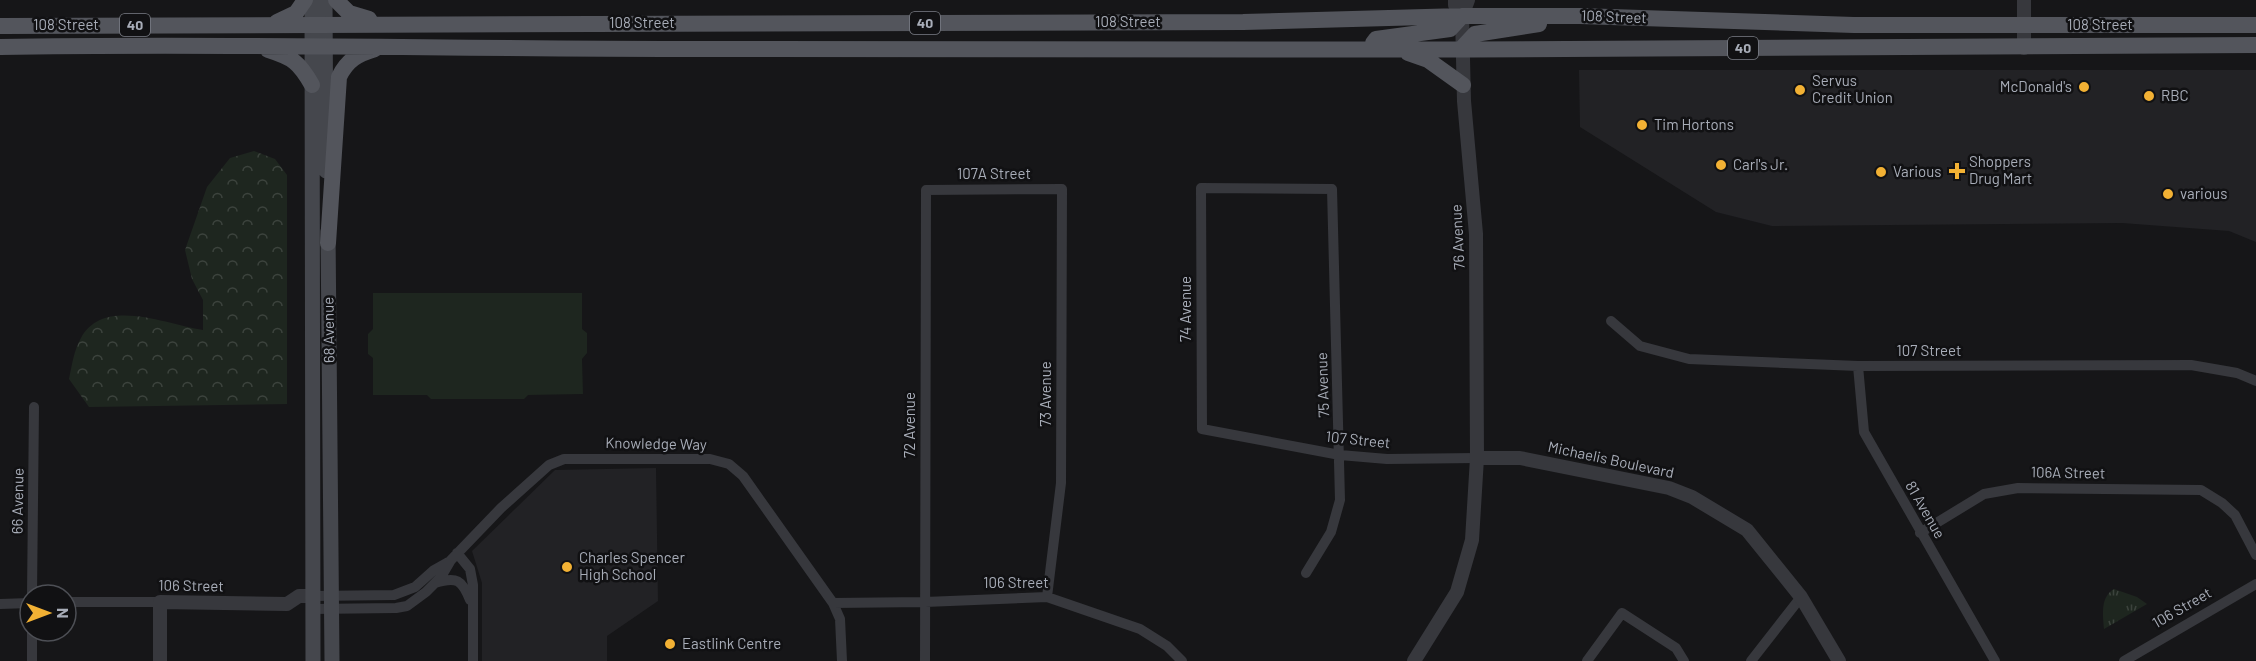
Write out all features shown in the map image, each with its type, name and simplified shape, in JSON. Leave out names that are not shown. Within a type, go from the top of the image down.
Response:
[{"type":"main road","points":[[270,24],[296,13],[305,0]]},
{"type":"main road","name":"68 Avenue","points":[[312,0],[319,24]]},
{"type":"main road","name":"68 Avenue","points":[[325,0],[319,24],[319,45],[328,243],[332,661]]},
{"type":"main road","points":[[336,0],[354,15],[388,24]]},
{"type":"main road","points":[[1368,48],[1376,39],[1450,29],[1461,5]]},
{"type":"main road","name":"108 Street","points":[[0,26],[1231,22],[1461,5],[1610,17],[1854,25],[2256,25]]},
{"type":"main road","points":[[1462,48],[1475,34],[1535,24],[1610,17]]},
{"type":"main road","points":[[253,45],[294,60],[299,64],[312,86]]},
{"type":"main road","name":"68 Avenue","points":[[314,661],[312,86],[319,45]]},
{"type":"main road","points":[[328,243],[339,77],[350,60],[360,53],[388,45]]},
{"type":"main road","name":"108 Street","points":[[0,47],[388,45],[673,49],[2024,48],[2256,45]]},
{"type":"main road","points":[[1368,48],[1413,53],[1428,60],[1463,85]]},
{"type":"street","points":[[2024,0],[2024,48]]},
{"type":"street","name":"76 Avenue","points":[[1414,661],[1457,592],[1472,540],[1477,458],[1476,234],[1463,85],[1461,5]]},
{"type":"street","name":"75 Avenue","points":[[1201,188],[1332,189],[1340,500],[1331,532],[1306,573]]},
{"type":"street","name":"74 Avenue","points":[[1201,188],[1202,429]]},
{"type":"street","name":"107A Street","points":[[926,190],[1062,189]]},
{"type":"street","name":"73 Avenue","points":[[1047,597],[1061,483],[1062,189]]},
{"type":"street","name":"72 Avenue","points":[[925,661],[926,190]]},
{"type":"street","name":"107 Street","points":[[1611,321],[1640,346],[1689,359],[1858,366],[2191,365],[2237,373],[2256,381]]},
{"type":"street","name":"81 Avenue","points":[[1858,366],[1864,432],[1995,661]]},
{"type":"street","name":"66 Avenue","points":[[32,583],[34,407]]},
{"type":"street","name":"107 Street","points":[[1202,429],[1340,455],[1387,459],[1477,458]]},
{"type":"street","name":"Michaelis Boulevard","points":[[1477,458],[1520,458],[1670,488],[1692,497],[1747,530],[1801,597],[1839,661]]},
{"type":"street","name":"Knowledge Way","points":[[332,602],[405,592],[454,557],[501,508],[549,465],[564,459],[710,459],[729,464],[743,476],[833,603],[840,619],[842,661]]},
{"type":"street","name":"106A Street","points":[[1920,533],[1984,494],[2018,488],[2201,490],[2222,503],[2235,515],[2256,555]]},
{"type":"street","points":[[454,557],[470,569],[473,606],[472,661]]},
{"type":"street","name":"Knowledge Way","points":[[314,602],[396,608],[407,606],[441,577],[454,557]]},
{"type":"street","points":[[434,584],[449,579],[456,580],[465,586],[473,606]]},
{"type":"street","name":"106 Street","points":[[2124,661],[2256,584]]},
{"type":"street","name":"106 Street","points":[[78,602],[287,604],[299,596],[314,602]]},
{"type":"street","name":"106 Street","points":[[833,603],[1047,597],[1140,629],[1167,646],[1182,661]]},
{"type":"street","points":[[1751,661],[1801,597]]},
{"type":"street","points":[[160,602],[160,661]]},
{"type":"street","points":[[0,604],[18,603]]},
{"type":"street","points":[[1587,661],[1622,613],[1676,648],[1684,661]]},
{"type":"street","points":[[32,643],[32,661]]},
{"type":"shaded area","points":[[1579,70],[2256,70],[2256,242],[2229,231],[2122,223],[1772,226],[1716,212],[1580,127]]},
{"type":"shaded area","name":"Charles Spencer High School","points":[[656,468],[658,601],[607,636],[607,661],[482,661],[482,583],[472,551],[555,470]]},
{"type":"green space","points":[[254,151],[275,159],[287,175],[287,404],[89,407],[69,379],[81,338],[91,325],[105,318],[137,316],[203,330],[203,300],[192,279],[185,250],[207,187],[230,158]]},
{"type":"green space","points":[[373,293],[582,293],[582,329],[587,333],[587,353],[582,359],[583,394],[528,395],[524,399],[431,399],[427,395],[373,395],[373,358],[368,354],[368,334],[373,329]]},
{"type":"green space","points":[[2114,589],[2137,597],[2147,604],[2104,629],[2104,601]]},
{"type":"place","name":"McDonald's","points":[[2084,87]]},
{"type":"place","name":"Servus Credit Union","points":[[1800,90]]},
{"type":"place","name":"RBC","points":[[2149,96]]},
{"type":"place","name":"Tim Hortons","points":[[1642,125]]},
{"type":"place","name":"Carl's Jr.","points":[[1721,165]]},
{"type":"place","name":"Shoppers Drug Mart","points":[[1957,171]]},
{"type":"place","name":"Various","points":[[1881,172]]},
{"type":"place","name":"various","points":[[2168,194]]},
{"type":"place","name":"Charles Spencer High School","points":[[567,567]]},
{"type":"place","name":"Eastlink Centre","points":[[670,644]]}]
